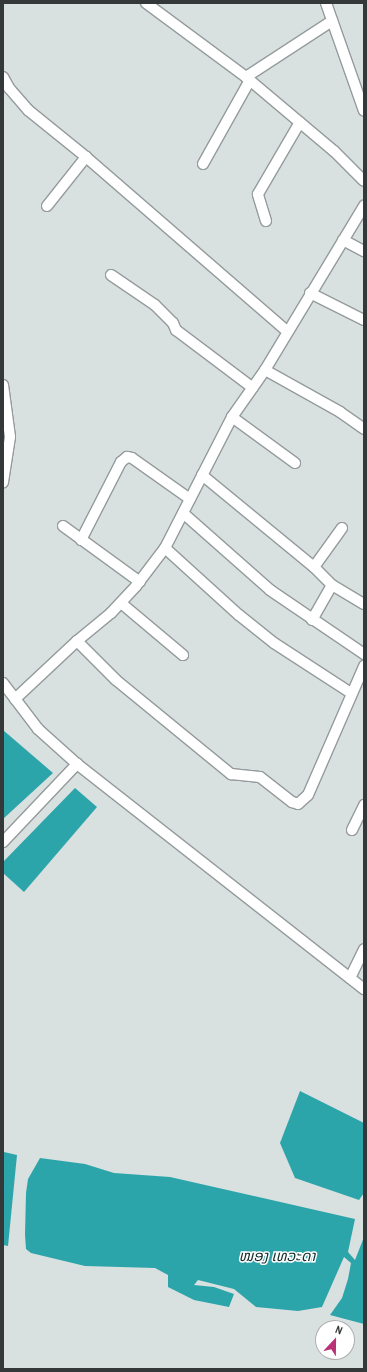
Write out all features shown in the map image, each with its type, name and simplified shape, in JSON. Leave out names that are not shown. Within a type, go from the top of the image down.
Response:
[{"type":"street","points":[[146,3],[248,78],[300,122],[364,181]]},
{"type":"street","points":[[326,3],[364,111]]},
{"type":"street","points":[[203,164],[248,78],[332,21]]},
{"type":"street","points":[[3,77],[9,88],[28,110],[86,157],[287,331]]},
{"type":"street","points":[[266,221],[258,194],[300,122]]},
{"type":"street","points":[[47,206],[86,157]]},
{"type":"street","points":[[15,699],[77,641],[121,603],[140,582],[165,548],[232,418],[265,370],[287,331],[364,206]]},
{"type":"street","points":[[343,240],[364,251]]},
{"type":"street","points":[[111,275],[155,305],[182,336],[253,388]]},
{"type":"street","points":[[310,293],[364,320]]},
{"type":"street","points":[[265,370],[340,412],[364,429]]},
{"type":"street","points":[[3,385],[10,437],[3,482]]},
{"type":"street","points":[[232,418],[295,464]]},
{"type":"street","points":[[81,540],[121,462],[127,457],[132,458],[190,499]]},
{"type":"street","points":[[202,475],[314,568],[332,585],[364,604]]},
{"type":"street","points":[[183,513],[270,590],[364,654]]},
{"type":"street","points":[[63,526],[140,582]]},
{"type":"street","points":[[314,568],[342,528]]},
{"type":"street","points":[[165,548],[239,615],[274,643],[352,693]]},
{"type":"street","points":[[312,620],[332,585]]},
{"type":"street","points":[[121,603],[183,655]]},
{"type":"street","points":[[77,641],[116,680],[231,774],[260,777],[292,802],[298,804],[308,795],[364,666]]},
{"type":"street","points":[[3,683],[38,729],[77,764],[364,989]]},
{"type":"street","points":[[3,842],[77,764]]},
{"type":"street","points":[[352,830],[364,805]]},
{"type":"street","points":[[350,978],[364,950]]},
{"type":"water","points":[[3,730],[53,773],[3,819]]},
{"type":"water","points":[[75,788],[97,807],[24,892],[3,873],[3,862]]},
{"type":"water","points":[[300,1091],[364,1123],[364,1193],[359,1200],[295,1178],[280,1143]]},
{"type":"water","points":[[4,1152],[17,1155],[8,1246],[3,1245]]},
{"type":"water","name":"ໜອງ ເທວະດາ","points":[[40,1158],[85,1164],[114,1173],[170,1177],[355,1219],[348,1252],[355,1260],[364,1237],[364,1324],[355,1322],[355,1320],[330,1315],[342,1298],[348,1279],[351,1263],[344,1257],[322,1307],[298,1311],[256,1307],[234,1289],[198,1280],[194,1285],[214,1287],[234,1294],[229,1307],[194,1300],[168,1287],[168,1275],[155,1268],[85,1266],[31,1253],[26,1249],[25,1235],[26,1193],[28,1179]]}]
